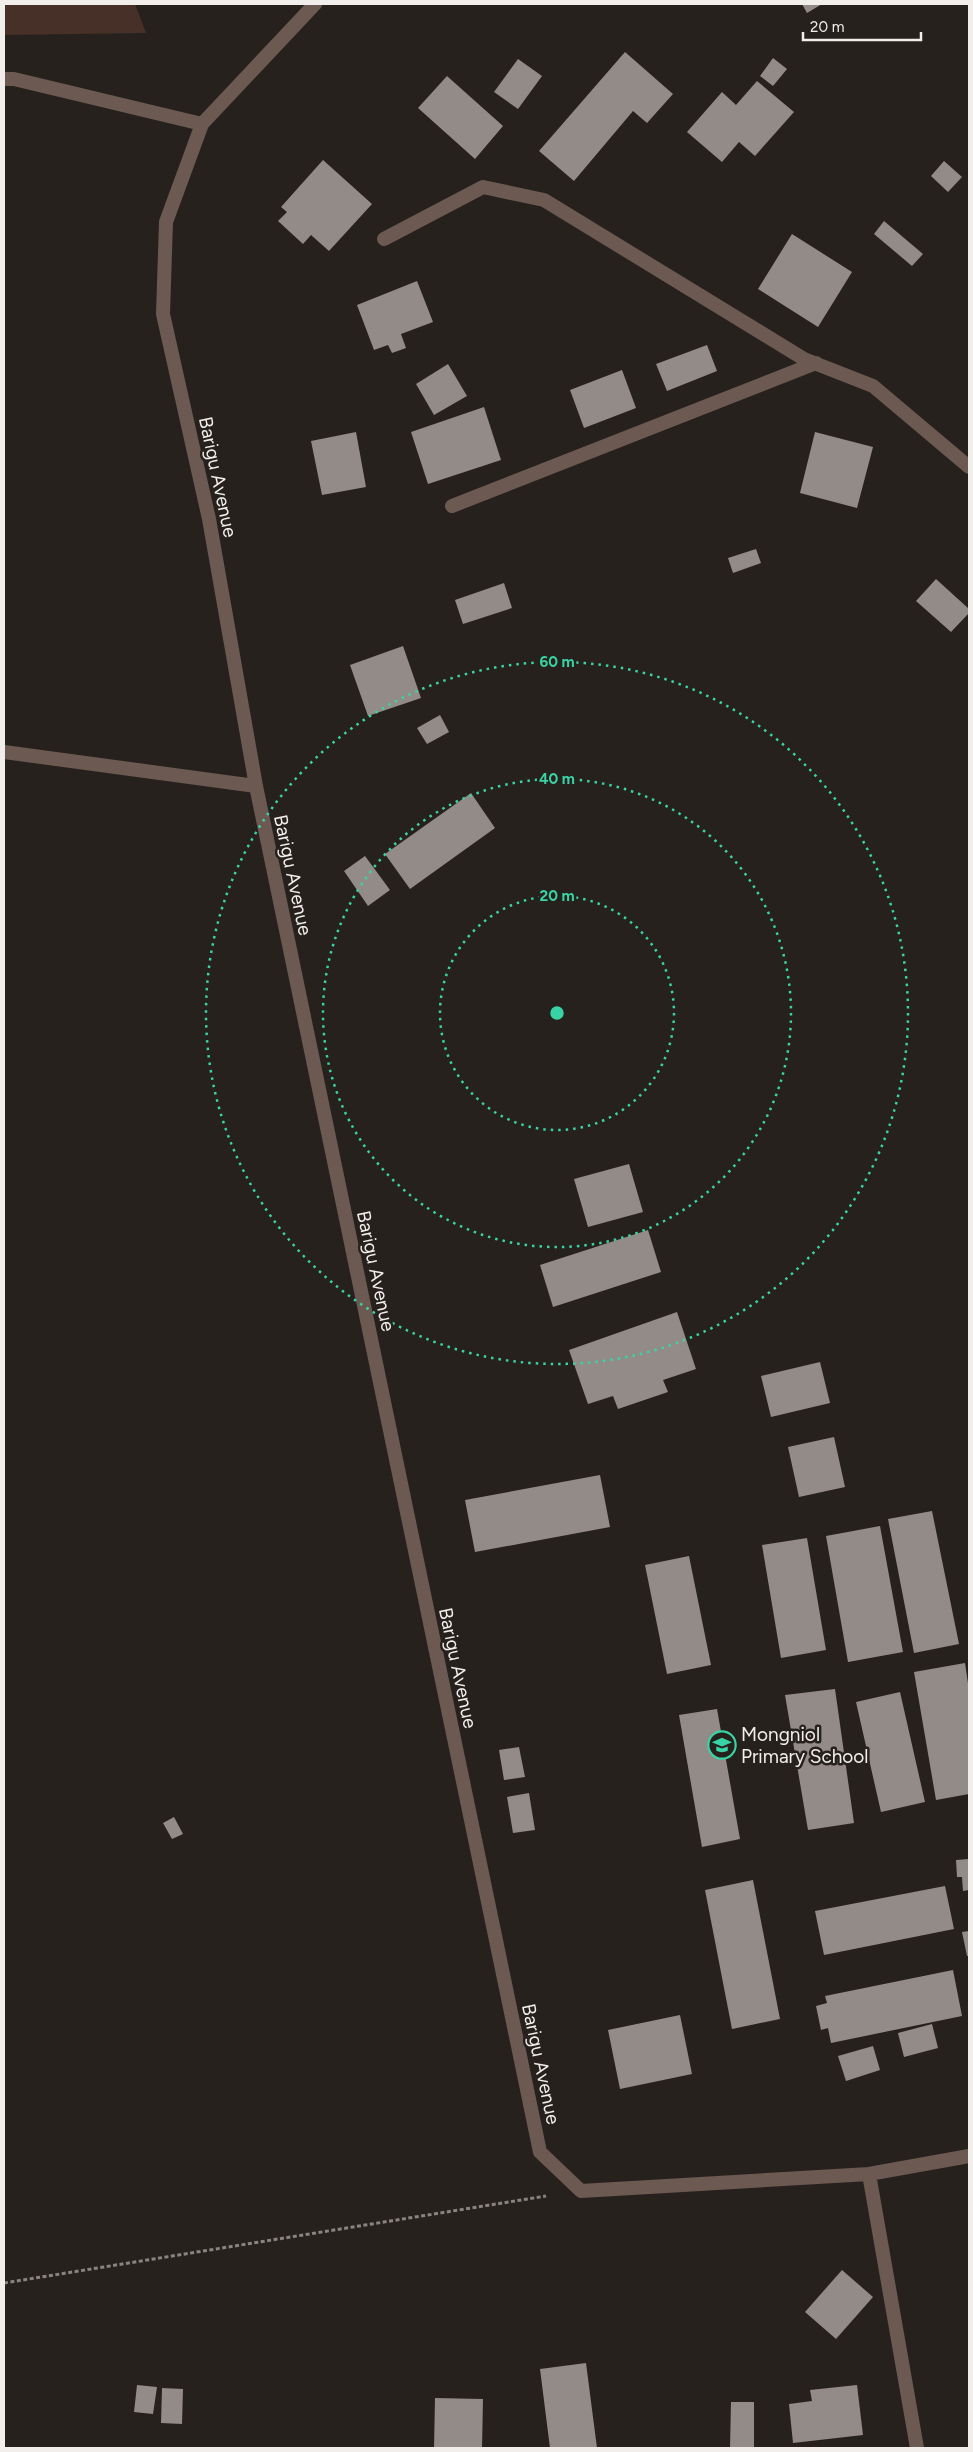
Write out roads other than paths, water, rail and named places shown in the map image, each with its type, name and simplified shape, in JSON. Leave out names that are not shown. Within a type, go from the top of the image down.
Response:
[{"type":"street","name":"Barigu Avenue","points":[[315,4],[202,124],[166,222],[163,314],[209,519],[256,786],[540,2152],[581,2191],[869,2174]]},
{"type":"street","points":[[4,79],[14,79],[202,124]]},
{"type":"street","points":[[384,239],[483,187],[544,200],[804,359],[873,386],[969,467]]},
{"type":"street","points":[[452,506],[816,364]]},
{"type":"street","points":[[4,752],[256,786]]},
{"type":"street","points":[[917,2448],[869,2174],[969,2156]]},
{"type":"place","name":"Mongniol Primary School","points":[[722,1745]]}]
